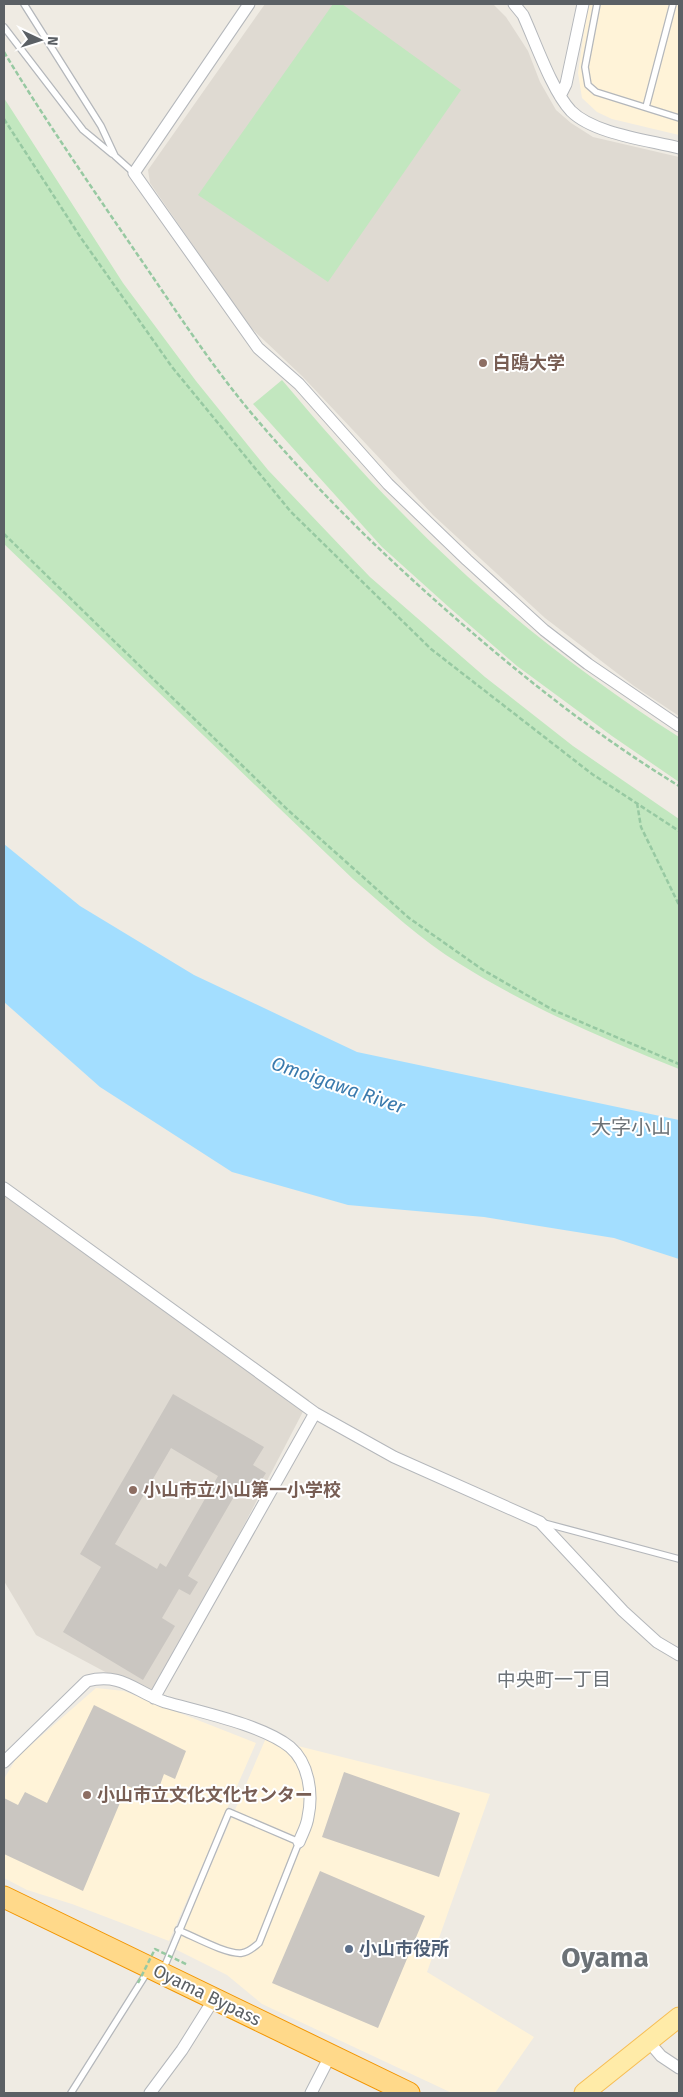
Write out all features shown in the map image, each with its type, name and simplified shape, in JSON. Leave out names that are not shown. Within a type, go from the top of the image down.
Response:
[{"type":"highway","name":"Oyama Bypass","points":[[4,1897],[150,1974],[214,1999],[409,2093]]},
{"type":"main road","points":[[584,2093],[679,2017]]},
{"type":"street","points":[[249,4],[134,173],[258,348],[298,384],[388,484],[467,560],[544,630],[588,664],[679,726]]},
{"type":"street","points":[[514,4],[523,15],[560,96],[572,111],[604,129],[679,148]]},
{"type":"street","points":[[560,96],[566,84],[583,4]]},
{"type":"street","points":[[4,1188],[315,1414],[402,1461],[540,1522],[623,1612],[657,1642],[679,1655]]},
{"type":"street","points":[[154,1698],[315,1414]]},
{"type":"street","points":[[4,1762],[87,1681],[102,1677],[123,1682],[154,1698],[266,1733],[291,1748],[307,1771],[310,1794],[308,1818],[299,1842]]},
{"type":"street","points":[[150,2093],[182,2050],[214,1999]]},
{"type":"street","points":[[649,2042],[661,2056],[679,2068]]},
{"type":"street","points":[[311,2093],[330,2056]]},
{"type":"lane","points":[[24,4],[101,126],[115,156]]},
{"type":"lane","points":[[597,4],[585,67],[588,85],[596,92],[679,118]]},
{"type":"lane","points":[[646,107],[673,4]]},
{"type":"lane","points":[[4,27],[84,130],[134,173]]},
{"type":"lane","points":[[540,1522],[679,1559]]},
{"type":"lane","points":[[71,2093],[178,1930],[230,1812],[299,1842],[259,1943],[252,1950],[242,1953],[231,1952],[178,1930]]},
{"type":"path","points":[[4,52],[42,114],[201,345],[252,413],[298,466],[354,526],[425,592],[535,686],[617,746],[679,786]]},
{"type":"path","points":[[4,119],[81,238],[172,367],[291,512],[432,648],[592,774],[679,830]]},
{"type":"path","points":[[4,534],[290,811],[409,918],[483,970],[553,1010],[679,1064]]},
{"type":"path","points":[[637,803],[640,827],[679,905]]},
{"type":"path","points":[[150,1974],[155,1949],[188,1965]]},
{"type":"shaded area","name":"白鴎大学","points":[[265,4],[493,4],[506,17],[528,51],[540,82],[556,110],[571,123],[593,137],[679,157],[679,716],[634,686],[545,618],[433,515],[302,376],[248,325],[150,183],[148,170]]},
{"type":"shaded area","points":[[588,4],[679,4],[679,135],[612,119],[597,112],[582,98],[578,73]]},
{"type":"shaded area","name":"小山市立小山第一小学校","points":[[4,1184],[309,1400],[154,1698],[36,1635],[4,1581]]},
{"type":"shaded area","points":[[96,1688],[124,1691],[256,1743],[169,1941],[72,1904],[27,1890],[4,1878],[4,1779],[17,1757]]},
{"type":"shaded area","points":[[266,1738],[490,1794],[427,1972],[534,2037],[495,2093],[452,2093],[262,2004],[227,1975],[175,1949]]},
{"type":"green space","points":[[333,4],[342,4],[461,90],[328,282],[198,195]]},
{"type":"green space","points":[[4,98],[123,283],[196,381],[268,470],[370,577],[485,677],[573,746],[679,819],[679,1069],[539,1008],[486,980],[446,955],[418,934],[353,879],[4,544]]},
{"type":"green space","points":[[282,380],[370,480],[465,574],[569,660],[679,737],[679,782],[612,736],[517,666],[382,547],[253,404]]},
{"type":"water","name":"Omoigawa River","points":[[4,844],[80,906],[194,975],[357,1052],[679,1120],[679,1259],[614,1238],[484,1217],[348,1205],[232,1172],[100,1087],[4,1002]]},
{"type":"building","points":[[173,1394],[264,1447],[253,1465],[266,1473],[256,1489],[243,1481],[188,1576],[198,1582],[190,1595],[179,1589],[162,1618],[175,1626],[143,1680],[63,1632],[101,1567],[80,1554]],"holes":[[[171,1448],[218,1476],[166,1567],[160,1563],[157,1569],[115,1544]]]},
{"type":"building","name":"小山市立文化文化センター","points":[[94,1705],[186,1751],[175,1779],[164,1774],[160,1785],[138,1790],[127,1786],[83,1891],[4,1854],[4,1798],[18,1805],[25,1792],[47,1803]]},
{"type":"building","points":[[344,1772],[460,1813],[439,1877],[322,1837]]},
{"type":"building","name":"小山市役所","points":[[320,1871],[425,1916],[378,2028],[272,1983]]},
{"type":"place","name":"白鴎大学","points":[[483,363]]},
{"type":"place","name":"小山市立小山第一小学校","points":[[133,1490]]},
{"type":"place","name":"小山市立文化文化センター","points":[[87,1795]]},
{"type":"place","name":"小山市役所","points":[[349,1949]]},
{"type":"district","name":"大字小山","points":[[631,1127]]},
{"type":"district","name":"中央町一丁目","points":[[554,1679]]},
{"type":"district","name":"Oyama","points":[[605,1957]]}]
